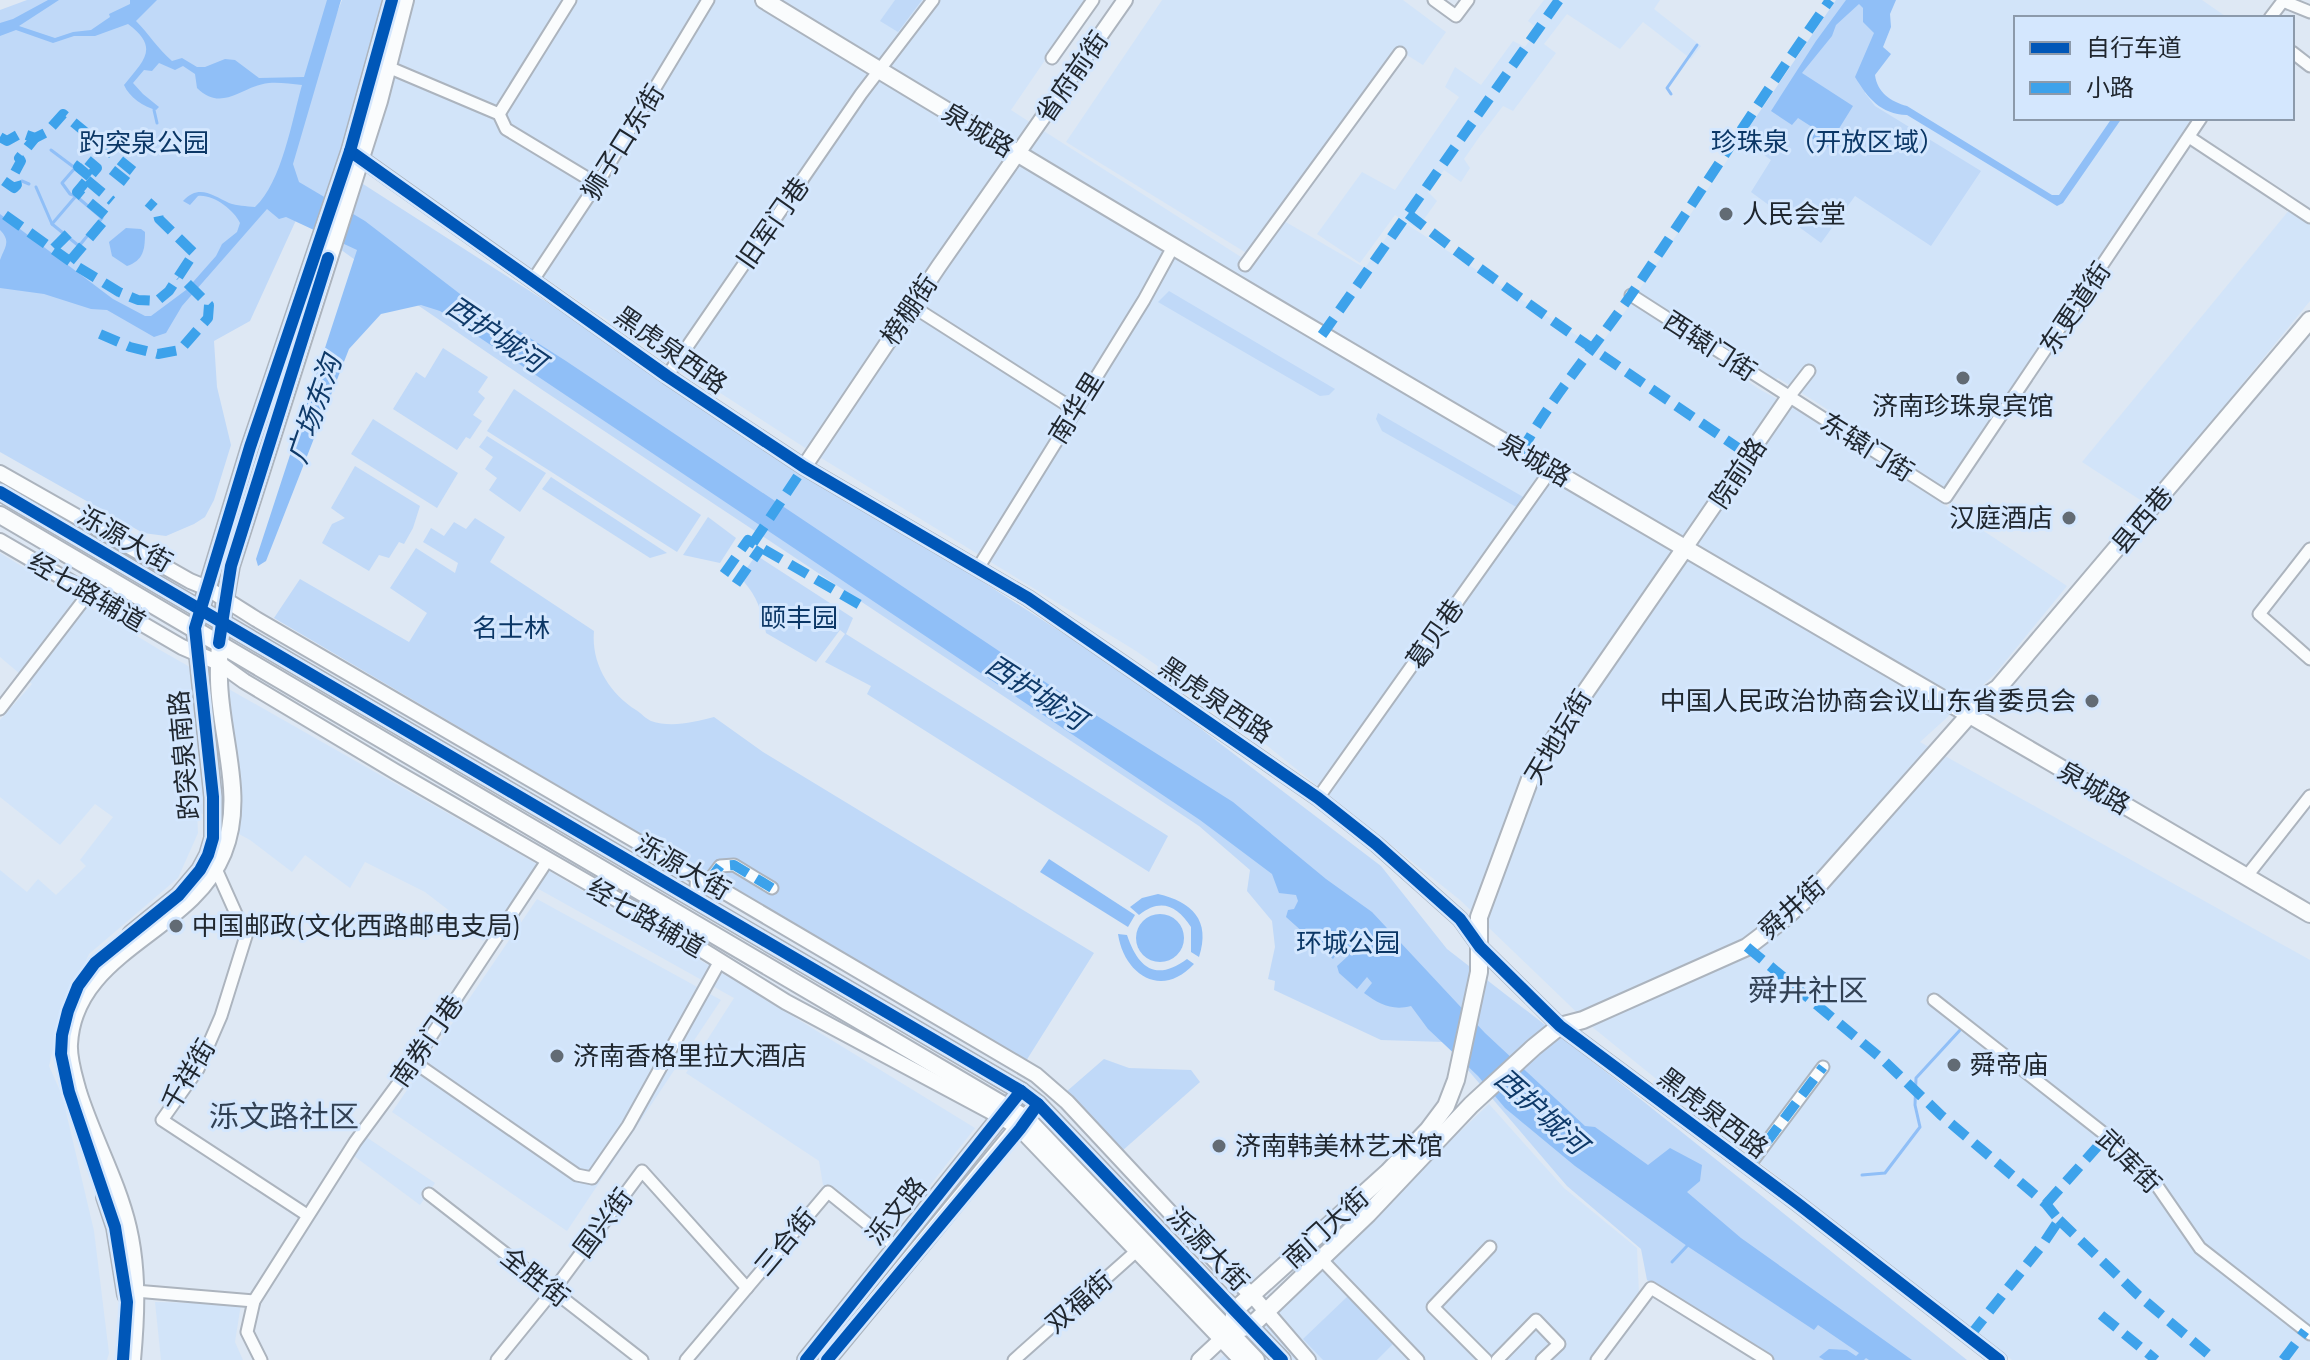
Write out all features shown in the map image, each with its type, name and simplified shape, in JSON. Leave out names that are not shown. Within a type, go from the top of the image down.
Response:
[{"type":"main road","points":[[356,155],[392,0]]},
{"type":"main road","points":[[356,155],[388,67],[405,0]]},
{"type":"main road","name":"泉城路","points":[[764,0],[1173,247],[2310,914]]},
{"type":"main road","name":"趵突泉南路","points":[[132,1360],[137,1315],[128,1227],[82,1105],[73,1075],[69,1045],[75,1014],[93,980],[114,960],[183,909],[216,869],[231,828],[233,794],[219,683],[222,620],[235,553],[327,241],[356,155]]},
{"type":"main road","name":"趵突泉南路","points":[[123,1360],[127,1302],[118,1238],[69,1092],[61,1054],[62,1035],[78,986],[95,963],[179,895],[208,855],[213,838],[213,797],[195,628],[250,447],[327,241]]},
{"type":"main road","name":"县西巷","points":[[1970,715],[2036,645],[2310,320]]},
{"type":"main road","name":"泺源大街","points":[[0,492],[1021,1091],[1038,1104],[1282,1360]]},
{"type":"main road","name":"泺源大街","points":[[0,515],[195,628],[1023,1124],[1139,1248],[1226,1336],[1256,1360]]},
{"type":"main road","name":"天地坛街","points":[[1480,947],[1479,917],[1530,779],[1564,723],[1685,548]]},
{"type":"main road","name":"舜井街","points":[[1560,1026],[1583,1020],[1747,947],[1809,896],[1970,715]]},
{"type":"main road","name":"南门大街","points":[[1236,1309],[1388,1172],[1446,1106],[1456,1080],[1479,972],[1480,947]]},
{"type":"main road","name":"南门大街","points":[[1226,1336],[1251,1326],[1368,1214],[1471,1105],[1560,1026]]},
{"type":"main road","name":"泺文路","points":[[806,1360],[1021,1091]]},
{"type":"main road","name":"泺文路","points":[[827,1360],[1038,1104]]},
{"type":"main road","points":[[1226,1336],[1236,1309]]},
{"type":"street","points":[[499,114],[570,0]]},
{"type":"street","name":"狮子口东街","points":[[533,280],[597,184],[708,0]]},
{"type":"street","name":"旧军门巷","points":[[667,376],[879,70],[933,0]]},
{"type":"street","points":[[1052,58],[1093,0]]},
{"type":"street","name":"省府前街","points":[[1018,155],[1125,0]]},
{"type":"street","points":[[1434,0],[1456,16],[1468,0]]},
{"type":"street","points":[[2272,16],[2283,1],[2310,12]]},
{"type":"street","points":[[1245,265],[1400,53]]},
{"type":"street","points":[[2294,54],[2310,66]]},
{"type":"street","points":[[388,67],[499,114],[506,129],[597,184]]},
{"type":"street","name":"东更道街","points":[[1946,497],[2200,120]]},
{"type":"street","points":[[2189,137],[2310,217]]},
{"type":"street","name":"黑虎泉西路","points":[[356,155],[667,376],[804,467],[1028,598],[1318,798],[1376,844],[1460,919],[1480,947],[1560,1026],[1999,1360]]},
{"type":"street","name":"榜棚街","points":[[804,467],[1018,155]]},
{"type":"street","name":"南华里","points":[[978,568],[1144,300],[1173,247]]},
{"type":"street","name":"西辕门街","points":[[1631,295],[1788,398]]},
{"type":"street","points":[[912,306],[1075,410]]},
{"type":"street","points":[[1788,398],[1809,371]]},
{"type":"street","name":"东辕门街","points":[[1788,398],[1946,497]]},
{"type":"street","name":"院前路","points":[[1685,548],[1788,398]]},
{"type":"street","name":"葛贝巷","points":[[1318,798],[1551,470]]},
{"type":"street","name":"经七路辅道","points":[[0,473],[207,588],[698,877],[697,900]]},
{"type":"street","name":"经七路辅道","points":[[0,541],[182,647],[219,663],[244,681],[786,1002],[1004,1112]]},
{"type":"street","points":[[2310,549],[2259,614],[2310,659]]},
{"type":"street","points":[[0,709],[89,593]]},
{"type":"street","points":[[2246,877],[2310,796]]},
{"type":"street","name":"南券门巷","points":[[254,1301],[355,1142],[414,1062],[547,861]]},
{"type":"street","points":[[772,888],[734,865],[720,866],[708,882],[1036,1075],[1067,1102],[1220,1266],[1252,1295],[1308,1360]]},
{"type":"street","name":"千祥街","points":[[216,869],[246,936],[221,1016],[198,1069],[162,1120],[307,1215]]},
{"type":"street","points":[[414,1062],[577,1175],[592,1178],[628,1126],[720,961]]},
{"type":"street","name":"武库街","points":[[1934,1000],[2125,1150],[2151,1177],[2200,1248],[2310,1334]]},
{"type":"street","points":[[1748,1167],[1823,1067]]},
{"type":"street","name":"国兴街","points":[[497,1360],[553,1291],[642,1171],[747,1288]]},
{"type":"street","name":"三合街","points":[[686,1360],[828,1192],[896,1247]]},
{"type":"street","name":"全胜街","points":[[429,1194],[642,1360]]},
{"type":"street","points":[[1486,1360],[1433,1307],[1490,1247]]},
{"type":"street","name":"双福街","points":[[1014,1360],[1139,1248]]},
{"type":"street","points":[[1321,1259],[1418,1360]]},
{"type":"street","points":[[1616,1360],[1600,1356],[1651,1288],[1767,1360]]},
{"type":"street","points":[[135,1291],[254,1301],[247,1332],[261,1360]]},
{"type":"street","points":[[1497,1360],[1536,1320],[1559,1344],[1542,1360]]},
{"type":"street","points":[[1199,1360],[1226,1336],[1241,1360]]},
{"type":"shaded area","points":[[411,0],[1086,0],[1011,110],[1252,264],[1284,221],[1365,268],[1399,219],[1597,349],[1632,302],[1759,389],[1816,420],[2067,586],[1995,674],[1920,742],[2310,960],[2310,1360],[2012,1360],[1591,1026],[1460,900],[1235,720],[1136,651],[813,453],[589,308],[368,158]]},
{"type":"shaded area","points":[[1162,0],[1403,0],[1446,32],[1423,65],[1397,49],[1248,254],[1066,142]]},
{"type":"shaded area","points":[[1544,0],[1660,0],[1654,9],[1701,46],[1691,59],[1643,22],[1620,49],[1567,14],[1544,44],[1556,53],[1513,111],[1503,106],[1480,136],[1464,159],[1470,168],[1461,182],[1444,170],[1428,192],[1437,201],[1417,229],[1395,215],[1360,263],[1317,234],[1362,172],[1395,190],[1459,97],[1445,87],[1455,67],[1481,85],[1513,41],[1525,47],[1538,29],[1528,21]]},
{"type":"shaded area","points":[[1836,0],[2202,0],[2225,16],[2014,16],[2014,120],[2195,120],[1943,492],[1853,433],[1855,428],[1816,402],[1778,378],[1770,382],[1637,293]]},
{"type":"shaded area","points":[[2290,209],[2310,224],[2310,301],[2145,503],[2082,462]]},
{"type":"shaded area","points":[[0,553],[160,650],[537,864],[732,979],[975,1128],[891,1235],[823,1185],[819,1161],[686,1073],[734,998],[526,882],[483,941],[425,892],[365,862],[350,888],[305,855],[292,872],[250,840],[197,811],[198,833],[178,878],[89,954],[62,1011],[49,1066],[62,1095],[94,1231],[109,1353],[107,1360],[0,1360],[0,870],[27,892],[38,879],[56,895],[86,866],[80,860],[113,817],[95,804],[60,845],[0,797],[0,720],[32,684],[0,657]]},
{"type":"shaded area","name":"济南香格里拉大酒店","points":[[537,899],[721,1000],[567,1231],[392,1112]]},
{"type":"shaded area","points":[[1489,1104],[1564,1188],[1637,1248],[1639,1294],[1590,1360],[1219,1360]]},
{"type":"shaded area","points":[[366,1137],[435,1183],[420,1205],[354,1156]]},
{"type":"shaded area","points":[[155,1302],[241,1304],[235,1342],[243,1360],[161,1360]]},
{"type":"green space","points":[[27,0],[340,0],[310,81],[342,0],[394,0],[349,175],[1142,684],[1381,866],[1447,949],[1967,1360],[1774,1360],[1647,1280],[1641,1249],[1567,1186],[1444,1042],[1381,1040],[1274,990],[1275,981],[1268,979],[1275,947],[1272,921],[1247,891],[1250,870],[1199,826],[544,391],[297,218],[250,321],[214,341],[217,387],[231,445],[214,500],[205,517],[166,536],[143,533],[0,452],[0,10]]},
{"type":"green space","points":[[895,0],[922,0],[898,32],[880,21]]},
{"type":"green space","name":"珍珠泉（开放区域）","points":[[1836,0],[1855,0],[1863,7],[1874,33],[1865,93],[1875,106],[1981,171],[1931,246],[1855,196],[1821,243],[1751,192],[1771,160],[1741,139]]},
{"type":"green space","points":[[1169,291],[1335,389],[1329,395],[1320,396],[1158,302]]},
{"type":"green space","points":[[443,348],[488,377],[478,392],[485,398],[473,415],[482,421],[470,439],[466,437],[457,450],[393,409],[416,372],[425,378]]},
{"type":"green space","points":[[514,389],[701,515],[677,552],[487,431]]},
{"type":"green space","points":[[1378,413],[1525,498],[1518,508],[1382,431],[1376,419]]},
{"type":"green space","points":[[373,419],[458,473],[437,508],[351,454]]},
{"type":"green space","points":[[487,436],[546,473],[520,512],[489,490],[497,478],[485,469],[493,457],[479,447]]},
{"type":"green space","points":[[355,466],[420,506],[404,544],[399,542],[389,558],[379,555],[369,571],[322,543],[332,524],[345,518],[331,508]]},
{"type":"green space","points":[[551,477],[667,553],[650,558],[542,489]]},
{"type":"green space","points":[[708,517],[736,538],[720,563],[683,555]]},
{"type":"green space","name":"名士林","points":[[475,518],[505,537],[490,562],[594,631],[599,666],[610,686],[647,719],[675,724],[714,717],[763,752],[1094,953],[1026,1061],[274,618],[300,579],[409,642],[427,613],[390,588],[416,548],[455,573],[458,563],[423,542],[431,528],[444,536],[454,522],[466,529]]},
{"type":"green space","name":"颐丰园","points":[[756,555],[853,618],[846,634],[1168,836],[1149,872],[867,694],[871,686],[825,662],[845,634],[840,630],[816,662],[766,633],[758,603],[740,578]]},
{"type":"green space","points":[[1104,1059],[1129,1068],[1191,1070],[1200,1082],[1122,1151],[1066,1092]]},
{"type":"green space","points":[[1348,1296],[1393,1344],[1377,1360],[1323,1360],[1303,1339]]},
{"type":"water","points":[[48,0],[59,0],[19,26],[55,38],[91,30],[110,17],[109,14],[130,4],[130,0],[157,0],[136,21],[172,61],[182,58],[197,67],[205,67],[225,59],[235,60],[259,78],[304,77],[327,0],[341,0],[293,164],[299,182],[365,221],[507,330],[511,326],[566,361],[1075,702],[1233,802],[1326,879],[1372,912],[1485,1033],[1585,1126],[1595,1127],[1648,1165],[1670,1148],[1702,1165],[1700,1181],[1687,1192],[1741,1238],[1912,1360],[1824,1360],[1819,1357],[1829,1349],[1847,1350],[1856,1356],[1859,1353],[1818,1325],[1814,1330],[1687,1246],[1575,1166],[1505,1108],[1478,1076],[1428,1029],[1411,1006],[1392,1007],[1370,997],[1364,993],[1372,983],[1367,977],[1357,989],[1339,973],[1337,966],[1348,956],[1341,948],[1333,959],[1286,917],[1288,910],[1294,909],[1298,901],[1296,895],[1279,893],[1272,874],[1200,820],[440,311],[421,305],[381,314],[349,349],[266,561],[258,566],[256,559],[357,250],[286,217],[279,219],[267,209],[182,306],[166,333],[154,337],[107,310],[91,309],[44,294],[0,288],[0,260],[6,242],[0,230],[0,214],[113,299],[145,316],[151,316],[186,290],[216,256],[222,244],[237,232],[240,223],[228,208],[216,200],[198,196],[190,205],[183,201],[200,192],[232,204],[255,207],[279,167],[302,85],[269,83],[232,96],[215,98],[197,88],[195,74],[183,66],[175,70],[159,63],[152,71],[144,70],[133,83],[159,107],[151,109],[133,97],[124,85],[146,54],[144,40],[128,24],[95,36],[74,36],[53,43],[16,30],[0,36],[0,23]]},
{"type":"water","points":[[1846,0],[1896,0],[1883,47],[1891,54],[1875,75],[1886,95],[2052,195],[2059,195],[2111,120],[2121,120],[2063,203],[2057,206],[1907,115],[1889,112],[1870,98],[1855,77],[1874,33],[1863,22],[1863,8],[1859,4],[1836,25],[1832,36],[1802,73],[1853,106],[1827,148],[1807,135],[1812,127],[1798,118],[1792,125],[1771,111]]},
{"type":"water","points":[[126,228],[145,232],[142,253],[137,261],[127,266],[112,256],[109,242]]},
{"type":"water","points":[[1049,859],[1135,915],[1128,927],[1040,872]]},
{"type":"water","points":[[1158,894],[1180,902],[1196,915],[1202,933],[1199,957],[1191,952],[1191,927],[1180,913],[1168,906],[1161,906],[1139,915],[1130,907],[1142,898]]},
{"type":"water","points":[[1160,914],[1169,915],[1177,921],[1183,929],[1183,947],[1177,955],[1169,961],[1160,962],[1151,961],[1143,955],[1137,947],[1136,938],[1137,929],[1143,921],[1151,915]]},
{"type":"water","points":[[1118,934],[1127,935],[1137,956],[1150,968],[1166,970],[1187,959],[1194,964],[1169,980],[1146,978],[1128,961]]},
{"type":"waterway","points":[[1671,94],[1667,88],[1697,45]]},
{"type":"waterway","points":[[154,110],[157,123]]},
{"type":"waterway","points":[[51,150],[75,168],[62,183],[70,194],[76,196]]},
{"type":"waterway","points":[[22,181],[29,184]]},
{"type":"waterway","points":[[36,187],[52,224]]},
{"type":"waterway","points":[[76,196],[102,218],[79,246],[52,224],[76,196]]},
{"type":"waterway","points":[[1862,1175],[1885,1173],[1920,1127],[1915,1105],[1916,1078],[1961,1029]]},
{"type":"waterway","points":[[1672,1262],[1687,1246]]},
{"type":"marked path","points":[[1322,335],[1559,0]]},
{"type":"marked path","points":[[1521,452],[1830,0]]},
{"type":"marked path","points":[[0,137],[7,141],[21,133],[35,138],[47,132],[63,114],[133,171]]},
{"type":"marked path","points":[[4,181],[14,188],[17,185],[14,174],[21,161],[19,158],[35,138]]},
{"type":"marked path","points":[[70,261],[107,217],[77,192],[85,183],[89,177],[92,174],[97,168],[85,158],[78,167],[90,177]]},
{"type":"marked path","points":[[112,170],[127,182]]},
{"type":"marked path","points":[[87,180],[112,201]]},
{"type":"marked path","points":[[5,215],[119,292],[138,300],[157,301],[169,291],[194,253],[159,219],[157,210],[148,202]]},
{"type":"marked path","points":[[1408,214],[1534,308],[1750,456]]},
{"type":"marked path","points":[[54,248],[69,233]]},
{"type":"marked path","points":[[100,334],[130,347],[158,354],[180,350],[208,318],[209,305],[180,276]]},
{"type":"marked path","points":[[753,543],[804,467]]},
{"type":"marked path","points":[[724,574],[748,540],[862,606]]},
{"type":"marked path","points":[[736,584],[761,548]]},
{"type":"marked path","points":[[708,882],[720,866],[734,865],[772,888]]},
{"type":"marked path","points":[[1747,947],[1882,1059],[1942,1116],[2046,1204],[2059,1220],[1969,1337]]},
{"type":"marked path","points":[[1748,1167],[1823,1067]]},
{"type":"marked path","points":[[2046,1204],[2107,1136]]},
{"type":"marked path","points":[[2059,1220],[2138,1295],[2215,1360]]},
{"type":"marked path","points":[[2101,1315],[2156,1360]]},
{"type":"marked path","points":[[2283,1360],[2305,1331]]},
{"type":"cycle path","points":[[123,1360],[127,1302],[115,1227],[69,1092],[61,1054],[62,1035],[78,986],[95,963],[179,895],[208,855],[213,838],[213,797],[195,628],[250,447],[350,151],[392,0]]},
{"type":"cycle path","points":[[350,151],[667,376],[804,467],[1028,598],[1318,798],[1376,844],[1460,919],[1480,947],[1560,1026],[1797,1203],[1999,1360]]},
{"type":"cycle path","points":[[219,643],[231,566],[328,258]]},
{"type":"cycle path","points":[[0,492],[1021,1091],[1038,1104],[1282,1360]]},
{"type":"cycle path","points":[[806,1360],[1021,1091]]},
{"type":"cycle path","points":[[827,1360],[1038,1104]]},
{"type":"place","name":"人民会堂","points":[[1726,214]]},
{"type":"place","name":"济南珍珠泉宾馆","points":[[1963,378]]},
{"type":"place","name":"汉庭酒店","points":[[2069,518]]},
{"type":"place","name":"中国人民政治协商会议山东省委员会","points":[[2092,701]]},
{"type":"place","name":"中国邮政(文化西路邮电支局)","points":[[176,926]]},
{"type":"place","name":"济南香格里拉大酒店","points":[[557,1056]]},
{"type":"place","name":"舜帝庙","points":[[1954,1065]]},
{"type":"place","name":"济南韩美林艺术馆","points":[[1219,1146]]},
{"type":"district","name":"舜井社区","points":[[1808,990]]},
{"type":"district","name":"泺文路社区","points":[[284,1116]]},
{"type":"park label","name":"趵突泉公园","points":[[144,143]]},
{"type":"park label","name":"环城公园","points":[[1348,943]]},
{"type":"water label","name":"西护城河","points":[[496,334]]},
{"type":"water label","name":"广场东沟","points":[[314,409]]},
{"type":"water label","name":"西护城河","points":[[1036,692]]},
{"type":"water label","name":"西护城河","points":[[1541,1111]]}]
